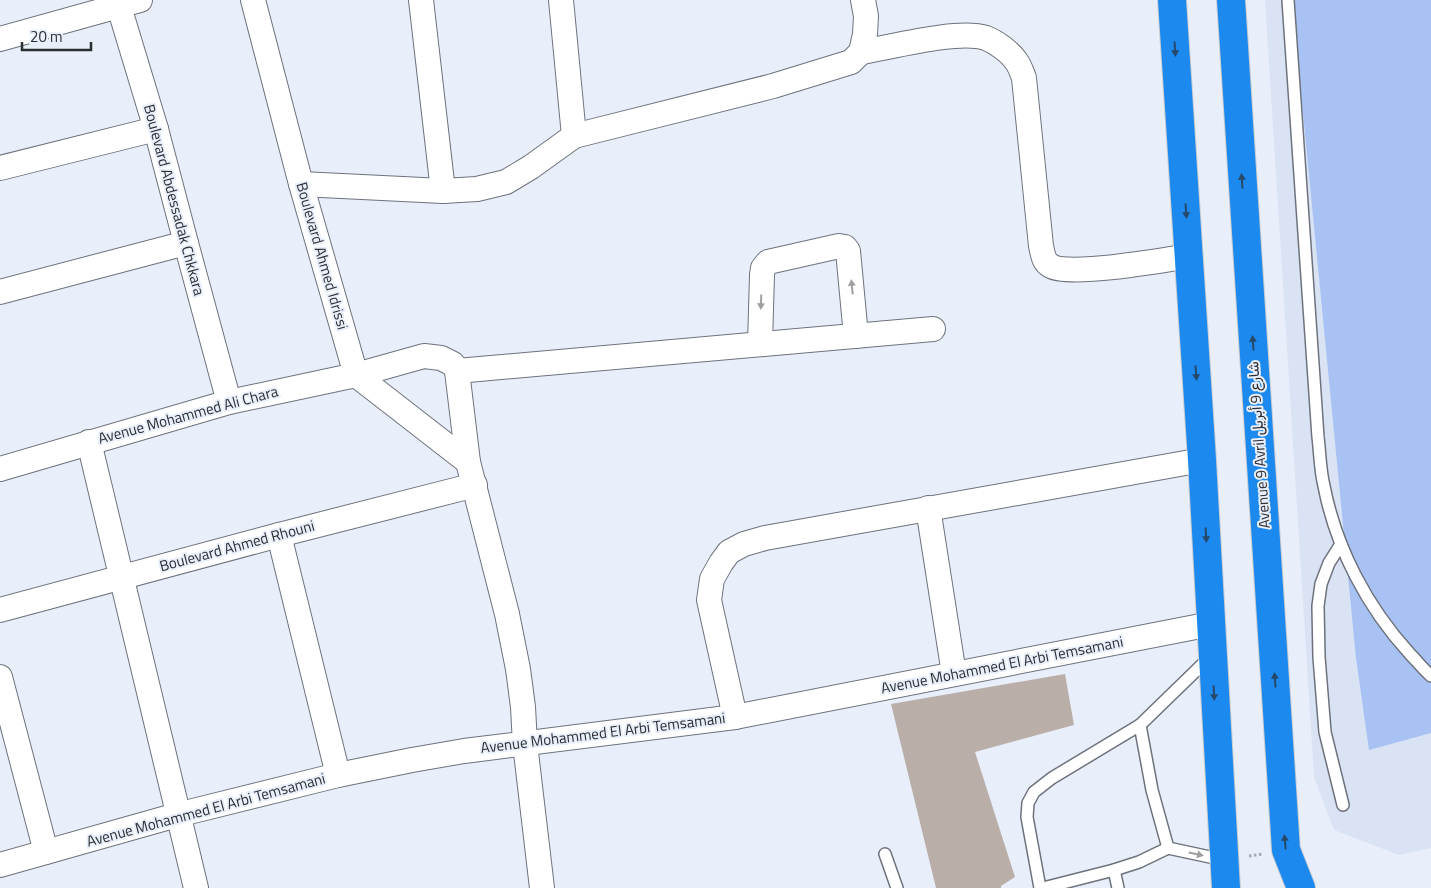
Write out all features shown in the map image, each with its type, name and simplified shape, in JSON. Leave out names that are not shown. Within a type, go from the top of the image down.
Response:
[{"type":"highway","points":[[1172,0],[1202,460],[1226,888]]},
{"type":"highway","name":"Avenue 9 Avril شارع 9 أبريل","points":[[1230,0],[1286,850],[1301,888]]},
{"type":"street","name":"Boulevard Ahmed Idrissi","points":[[253,0],[301,184],[356,375]]},
{"type":"street","points":[[421,0],[443,191]]},
{"type":"street","points":[[561,0],[574,136]]},
{"type":"street","points":[[301,184],[443,191],[477,189],[506,182],[531,167],[574,136],[773,86],[851,62],[861,52],[865,34],[866,16],[863,0]]},
{"type":"street","points":[[0,39],[125,2]]},
{"type":"street","name":"Boulevard Abdessadak Chkkara","points":[[125,2],[156,130],[229,402]]},
{"type":"street","points":[[861,52],[946,36],[966,36],[986,38],[1003,48],[1016,61],[1024,78],[1043,259],[1051,266],[1064,269],[1106,268],[1189,256]]},
{"type":"street","points":[[0,168],[156,130]]},
{"type":"street","points":[[0,292],[186,243]]},
{"type":"street","points":[[760,344],[763,268],[768,262],[839,246],[845,247],[848,251],[856,336]]},
{"type":"street","points":[[542,888],[518,669],[509,624],[468,462],[457,371],[933,329]]},
{"type":"street","name":"Avenue Mohammed Ali Chara","points":[[0,469],[229,402],[356,375],[424,356],[441,358],[453,364],[457,371]]},
{"type":"street","points":[[356,375],[468,462]]},
{"type":"street","points":[[89,442],[196,888]]},
{"type":"street","points":[[735,717],[709,600],[712,579],[729,552],[744,544],[765,538],[1202,460]]},
{"type":"street","name":"Boulevard Ahmed Rhouni","points":[[0,610],[279,534],[475,485]]},
{"type":"street","points":[[928,508],[954,674]]},
{"type":"street","points":[[279,534],[338,776]]},
{"type":"street","name":"Avenue Mohammed El Arbi Temsamani","points":[[0,865],[177,815],[338,776],[464,751],[735,717],[1211,624]]},
{"type":"street","points":[[0,677],[46,852]]},
{"type":"lane","points":[[1288,0],[1318,437],[1323,484],[1330,514],[1356,578],[1376,612],[1399,642],[1431,676]]},
{"type":"lane","points":[[1341,544],[1329,563],[1321,584],[1318,621],[1325,732],[1343,806]]},
{"type":"lane","points":[[1212,655],[1140,724],[1052,778],[1034,792],[1028,803],[1026,817],[1042,888],[1114,870],[1139,862],[1168,848],[1224,860]]},
{"type":"lane","points":[[1140,724],[1152,790],[1168,848]]},
{"type":"lane","points":[[886,854],[897,888]]},
{"type":"lane","points":[[1114,870],[1118,888]]},
{"type":"path","points":[[1224,860],[1286,850]]},
{"type":"shaded area","points":[[1265,0],[1431,0],[1431,848],[1399,855],[1334,830],[1314,777]]},
{"type":"shaded area","points":[[1292,0],[1431,0],[1431,733],[1369,750],[1356,658]]},
{"type":"building","points":[[1065,674],[1074,725],[975,752],[1015,877],[1001,886],[1001,888],[936,888],[891,704]]}]
